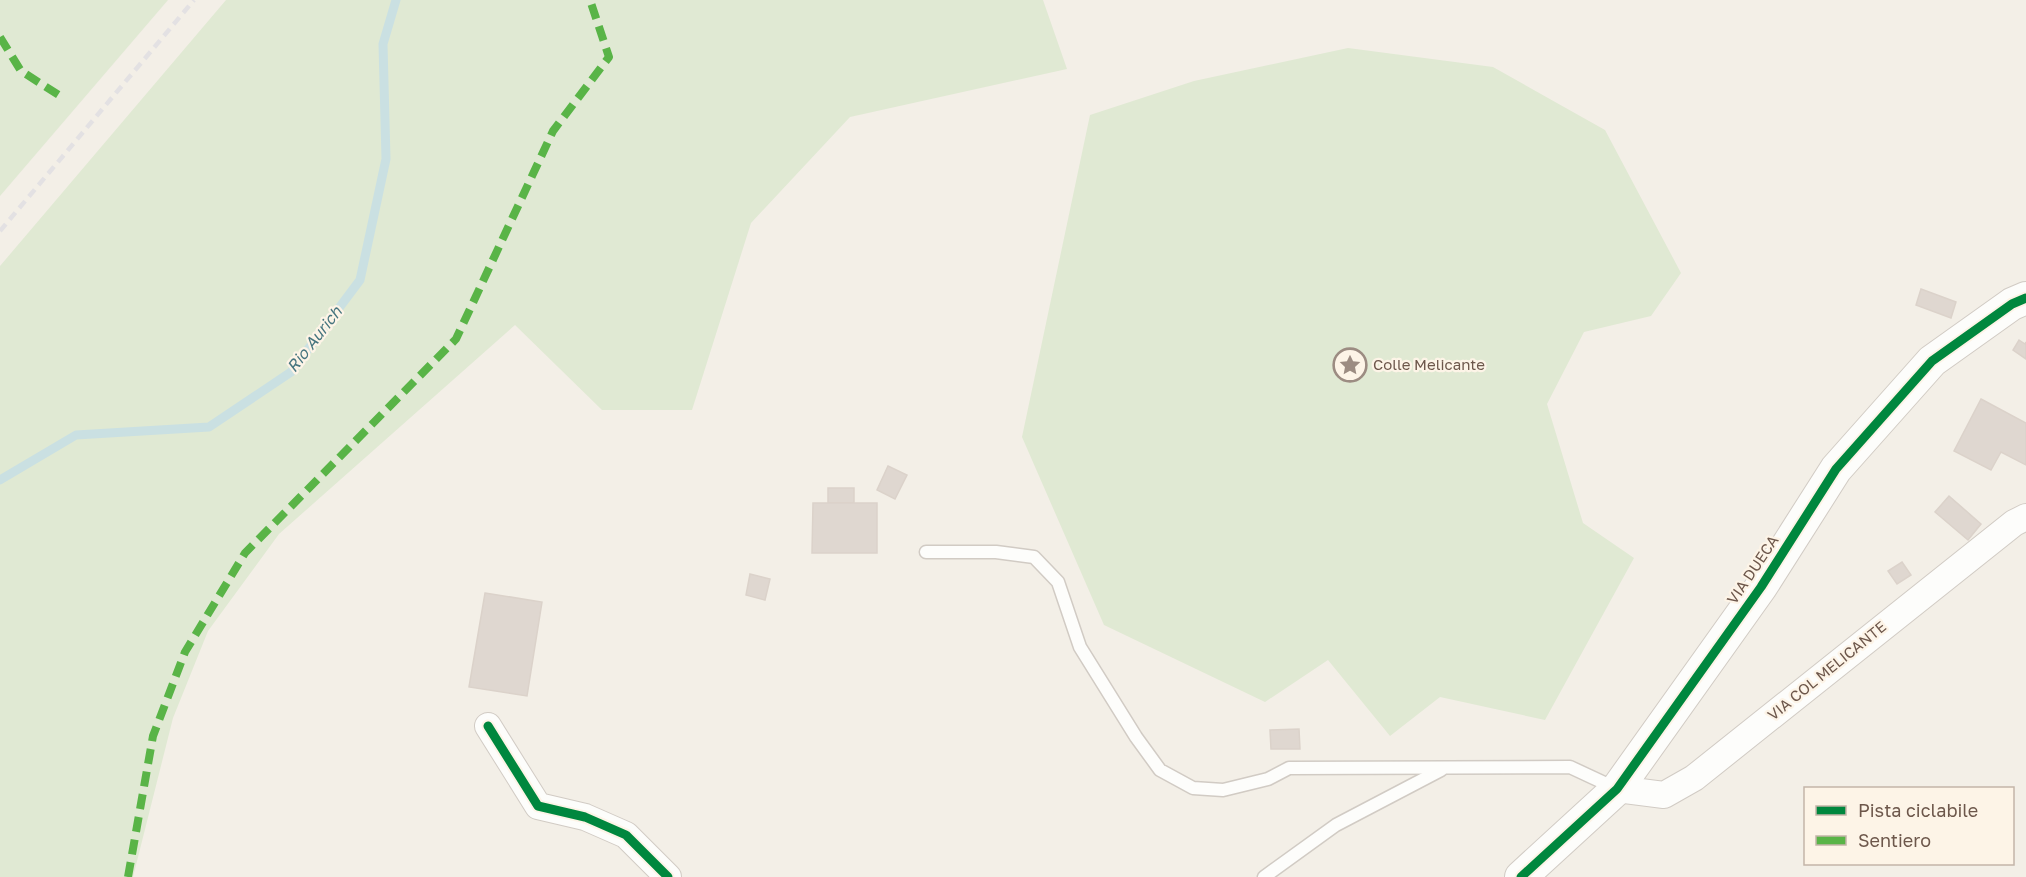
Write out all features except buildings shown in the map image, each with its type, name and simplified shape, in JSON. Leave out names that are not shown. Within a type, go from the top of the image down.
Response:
[{"type":"street","name":"VIA DUECA","points":[[1521,877],[1617,789],[1761,587],[1836,469],[1932,361],[2012,304],[2026,298]]},
{"type":"street","name":"VIA COL MELICANTE","points":[[1617,789],[1664,795],[1694,778],[2014,523],[2026,517]]},
{"type":"street","points":[[488,726],[538,806],[585,817],[626,835],[668,877]]},
{"type":"lane","points":[[926,552],[996,552],[1034,557],[1058,582],[1080,647],[1136,737],[1160,770],[1193,788],[1223,790],[1268,779],[1289,768],[1570,767],[1617,789]]},
{"type":"lane","points":[[1264,877],[1336,825],[1445,768]]},
{"type":"green space","points":[[0,0],[168,0],[0,196]]},
{"type":"green space","points":[[226,0],[1043,0],[1067,69],[850,117],[751,223],[692,410],[602,410],[515,325],[279,534],[208,631],[173,718],[133,877],[0,877],[0,266]]},
{"type":"green space","points":[[1348,48],[1493,67],[1605,130],[1681,273],[1651,316],[1584,332],[1547,404],[1583,523],[1634,558],[1545,720],[1440,697],[1390,736],[1328,660],[1265,702],[1104,625],[1022,437],[1090,115],[1194,81]]},
{"type":"waterway","name":"Rio Aurich","points":[[0,480],[76,435],[209,427],[291,372],[360,280],[386,159],[383,44],[396,0]]},
{"type":"railway","points":[[0,231],[194,0]]},
{"type":"marked path","points":[[128,877],[153,736],[185,652],[245,553],[456,339],[553,131],[609,57],[590,0]]},
{"type":"marked path","points":[[0,37],[21,71],[62,97]]},
{"type":"cycle path","points":[[1521,877],[1617,789],[1761,587],[1836,469],[1932,361],[2012,304],[2026,298]]},
{"type":"cycle path","points":[[488,726],[538,806],[585,817],[626,835],[668,877]]},
{"type":"place","name":"Colle Melicante","points":[[1350,365]]}]
